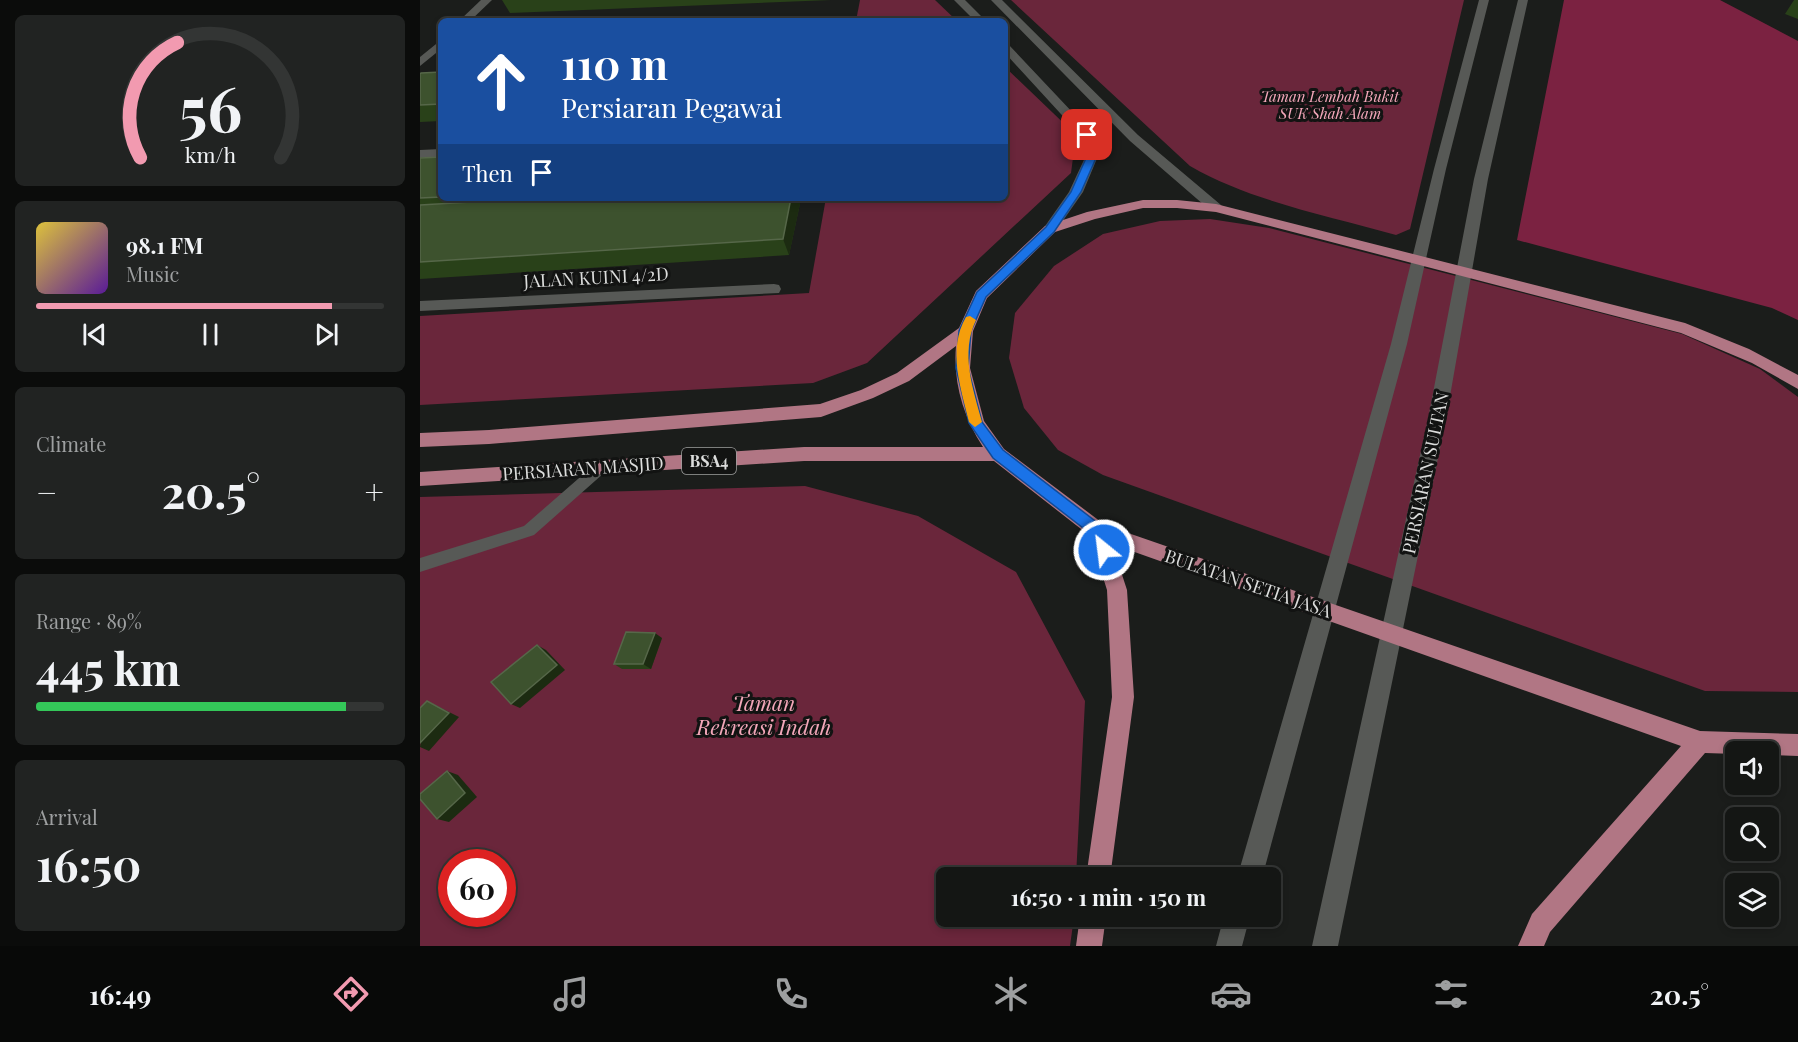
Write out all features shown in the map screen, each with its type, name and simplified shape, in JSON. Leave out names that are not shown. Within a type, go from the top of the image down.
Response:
[{"type":"main road","name":"BULATAN SETIA JASA","points":[[1796,751],[1700,742],[1098,531],[998,454],[975,423],[962,368],[965,331],[981,295],[1050,229],[1092,215],[1143,204],[1177,204],[1216,208],[1685,329],[1740,351],[1779,370],[1798,383]]},
{"type":"main road","name":"BSA4","points":[[420,440],[489,437],[821,410],[867,394],[903,377],[965,331]]},
{"type":"main road","name":"PERSIARAN MASJID","points":[[420,479],[804,454],[998,454]]},
{"type":"main road","points":[[1098,531],[1117,590],[1123,697],[1100,867]]},
{"type":"main road","points":[[1531,946],[1541,923],[1700,742]]},
{"type":"main road","points":[[1089,946],[1092,927]]},
{"type":"street","points":[[467,18],[487,0]]},
{"type":"street","points":[[959,0],[978,18]]},
{"type":"street","points":[[996,0],[1134,138],[1216,208]]},
{"type":"street","points":[[1252,867],[1399,344],[1440,169],[1484,0]]},
{"type":"street","name":"PERSIARAN SULTAN","points":[[1325,946],[1437,419],[1481,178],[1522,0]]},
{"type":"street","points":[[420,63],[438,46]]},
{"type":"street","points":[[1008,49],[1087,135],[1095,149],[1076,192],[1050,229]]},
{"type":"street","points":[[420,154],[438,153]]},
{"type":"street","name":"JALAN KUINI 4/2D","points":[[420,306],[774,289]]},
{"type":"street","points":[[1229,946],[1234,927]]},
{"type":"lane","points":[[420,565],[530,531],[599,469]]},
{"type":"green space","points":[[860,0],[935,0],[954,18],[857,18]]},
{"type":"green space","name":"Taman Lembah Bukit SUK Shah Alam","points":[[1011,0],[1464,0],[1410,229],[1396,235],[1290,206],[1239,189],[1190,166]]},
{"type":"green space","points":[[1008,70],[1076,135],[1071,173],[867,363],[813,383],[420,405],[420,316],[809,293],[825,201],[1008,201]]},
{"type":"green space","points":[[1210,219],[1269,228],[1682,334],[1760,369],[1798,397],[1798,692],[1705,691],[1103,475],[1058,450],[1024,408],[1009,358],[1015,313],[1054,266],[1103,234],[1160,221]]},
{"type":"green space","name":"Taman Rekreasi Indah","points":[[805,486],[918,516],[1016,572],[1085,701],[1077,867],[936,867],[936,927],[1073,927],[1070,946],[420,946],[420,497]]},
{"type":"shaded area","points":[[1564,0],[1720,0],[1798,41],[1798,320],[1772,308],[1517,240]]},
{"type":"building","points":[[438,72],[438,104],[420,105],[421,73]]},
{"type":"building","points":[[438,157],[438,197],[420,198],[420,158]]},
{"type":"building","points":[[489,201],[790,201],[783,239],[420,262],[420,205]]},
{"type":"building","points":[[626,632],[655,633],[643,664],[614,664]]},
{"type":"building","points":[[537,645],[557,665],[511,704],[491,682]]},
{"type":"building","points":[[427,701],[449,713],[420,743],[420,708]]},
{"type":"building","points":[[447,771],[465,793],[437,819],[420,799],[420,794]]},
{"type":"slow traffic","points":[[970,320],[965,331],[962,368],[969,405],[975,422]]},
{"type":"route","points":[[1087,135],[1095,149],[1076,192],[1050,229],[981,295],[965,331],[962,368],[975,423],[998,454],[1098,531],[1104,550]]}]
